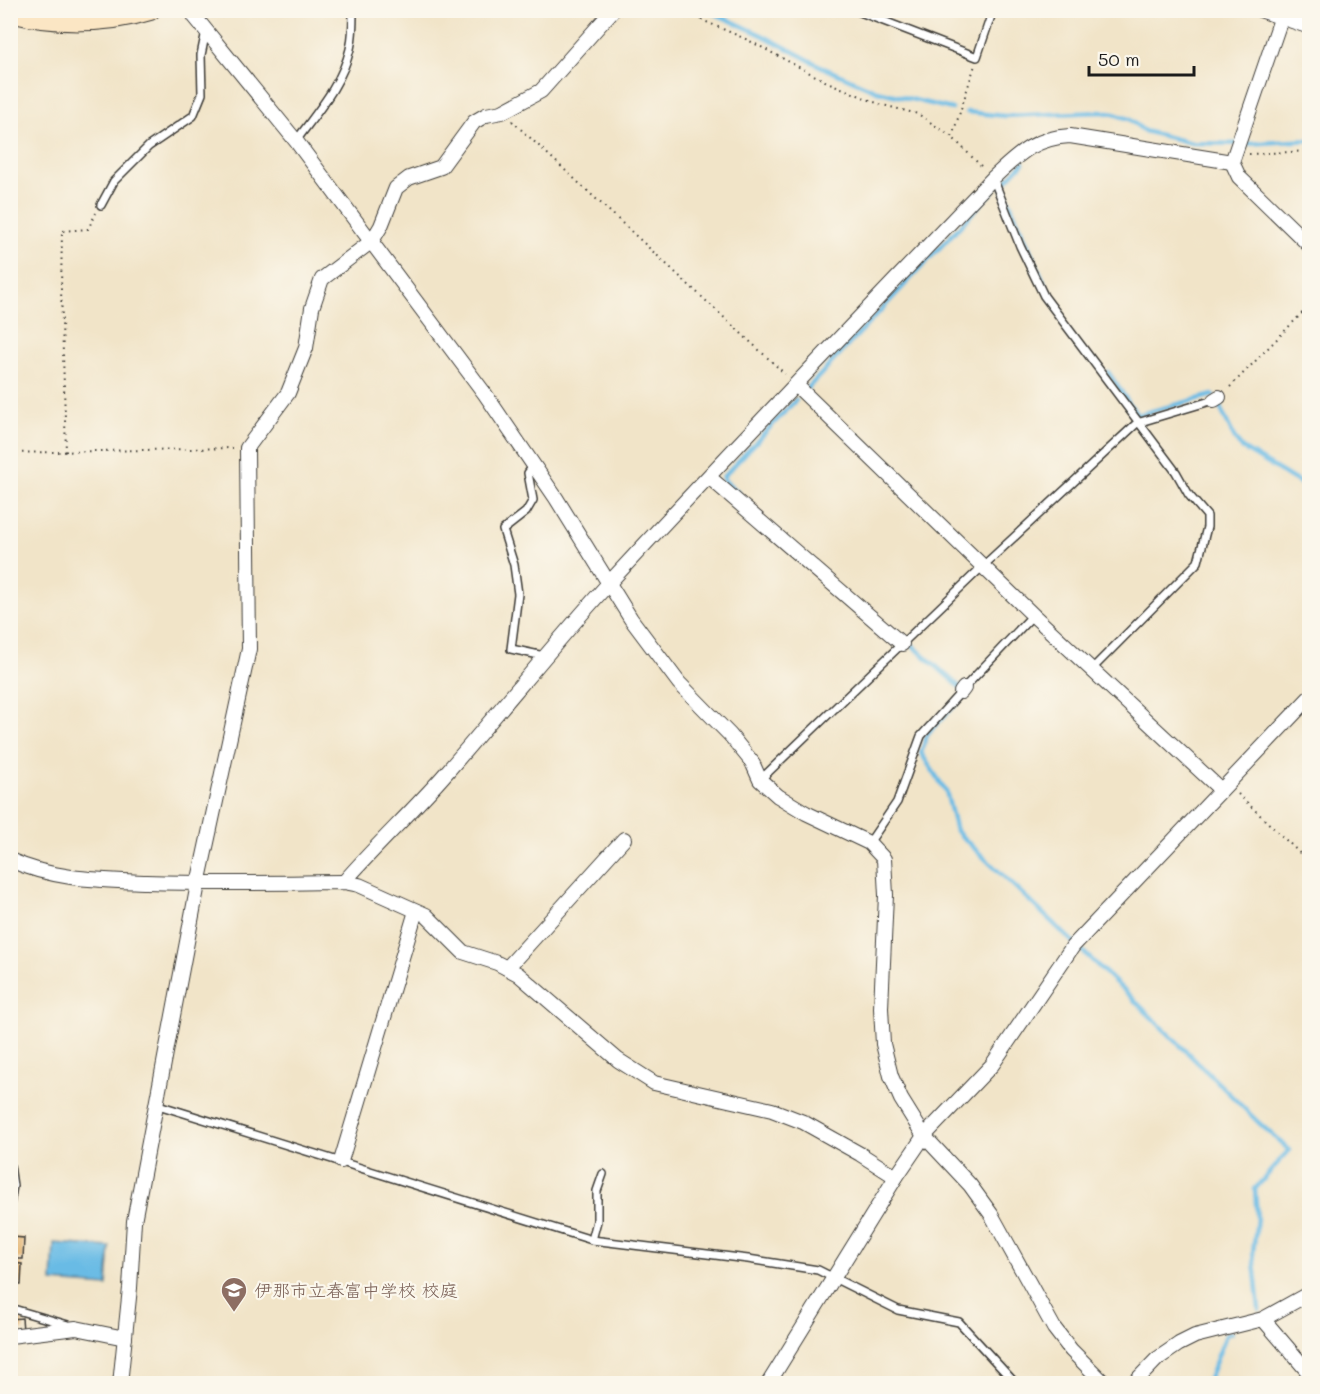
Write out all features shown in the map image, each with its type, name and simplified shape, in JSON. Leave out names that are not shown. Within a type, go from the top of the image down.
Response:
[{"type":"main road","points":[[10,12],[88,21],[150,10]]},
{"type":"street","points":[[192,10],[206,31],[296,141],[479,385],[534,465],[610,582],[631,619],[672,674],[752,762],[760,780],[806,813],[869,843],[884,859],[886,895],[881,1008],[883,1044],[891,1076],[901,1099],[924,1136],[970,1185],[991,1214],[1054,1328],[1071,1350],[1105,1383]]},
{"type":"street","points":[[120,1383],[134,1221],[198,884],[249,649],[247,448],[288,393],[306,348],[312,308],[322,279],[372,241],[381,226],[396,188],[409,178],[441,167],[474,122],[486,115],[502,112],[541,91],[613,10]]},
{"type":"street","points":[[1260,10],[1283,14],[1310,27]]},
{"type":"street","points":[[1283,14],[1235,152],[1239,177],[1310,246]]},
{"type":"street","points":[[344,882],[445,775],[544,656],[610,582],[1016,156],[1034,143],[1053,137],[1090,138],[1235,152]]},
{"type":"street","points":[[796,385],[1033,615],[1224,787]]},
{"type":"street","points":[[710,477],[902,644]]},
{"type":"street","points":[[768,1383],[924,1136],[992,1065],[1075,944],[1310,697]]},
{"type":"street","points":[[507,968],[624,839]]},
{"type":"street","points":[[10,860],[49,873],[78,879],[198,884],[344,882],[359,885],[426,915],[463,952],[497,963],[518,974],[618,1060],[654,1083],[772,1110],[803,1122],[896,1177]]},
{"type":"street","points":[[341,1161],[416,910]]},
{"type":"street","points":[[1133,1383],[1157,1359],[1179,1344],[1196,1336],[1263,1319],[1310,1293]]},
{"type":"street","points":[[1263,1319],[1310,1374]]},
{"type":"street","points":[[10,1336],[76,1328],[125,1338]]},
{"type":"lane","points":[[855,10],[977,57],[993,10]]},
{"type":"lane","points":[[296,141],[332,93],[344,68],[351,48],[354,12]]},
{"type":"lane","points":[[100,205],[114,181],[149,146],[193,116],[202,94],[201,55],[206,31]]},
{"type":"lane","points":[[993,178],[1020,246],[1044,296],[1137,423],[1176,471],[1190,495],[1207,516],[1207,527],[1198,562],[1092,669]]},
{"type":"lane","points":[[760,780],[983,566],[1137,423],[1217,399]]},
{"type":"lane","points":[[534,465],[528,473],[533,500],[526,512],[503,530],[514,565],[518,594],[511,649],[544,656]]},
{"type":"lane","points":[[869,843],[897,802],[921,736],[1033,615]]},
{"type":"lane","points":[[155,1104],[592,1240],[788,1264],[818,1270],[898,1310],[959,1322],[1016,1383]]},
{"type":"lane","points":[[10,1165],[13,1186],[10,1204]]},
{"type":"lane","points":[[592,1240],[597,1221],[597,1191],[603,1174]]},
{"type":"lane","points":[[10,1308],[76,1328]]},
{"type":"path","points":[[679,10],[748,40],[825,81],[879,104],[918,114],[952,137],[993,178]]},
{"type":"path","points":[[952,137],[977,57]]},
{"type":"path","points":[[502,112],[796,385]]},
{"type":"path","points":[[1235,152],[1310,151]]},
{"type":"path","points":[[66,452],[61,288],[62,231],[88,229],[100,205]]},
{"type":"path","points":[[1217,399],[1310,305]]},
{"type":"path","points":[[10,453],[247,448]]},
{"type":"path","points":[[1224,787],[1310,863]]},
{"type":"water","points":[[54,1243],[110,1247],[107,1286],[52,1282]]},
{"type":"building","points":[[12,1237],[24,1238],[23,1259],[11,1259]]},
{"type":"building","points":[[10,1263],[22,1264],[21,1285],[10,1285]]},
{"type":"building","points":[[22,1318],[23,1330],[10,1332],[10,1319]]},
{"type":"waterway","points":[[707,10],[762,35],[824,68],[877,91],[952,109]]},
{"type":"waterway","points":[[967,112],[1005,116],[1102,112],[1129,119],[1144,131],[1192,143],[1247,144],[1310,140]]},
{"type":"waterway","points":[[1002,185],[1023,163]]},
{"type":"waterway","points":[[1002,185],[1050,296],[1059,311]]},
{"type":"waterway","points":[[806,390],[992,192]]},
{"type":"waterway","points":[[1108,372],[1137,415],[1213,395]]},
{"type":"waterway","points":[[738,493],[723,477],[796,400]]},
{"type":"waterway","points":[[1217,401],[1235,439],[1242,448],[1310,489]]},
{"type":"waterway","points":[[911,644],[962,689]]},
{"type":"waterway","points":[[965,695],[928,733],[921,753],[946,791],[956,831],[1289,1150],[1255,1189],[1257,1218],[1253,1253],[1259,1309]]},
{"type":"waterway","points":[[1207,1384],[1226,1335],[1231,1333]]},
{"type":"place","name":"伊那市立春富中学校 校庭","points":[[234,1313]]}]
